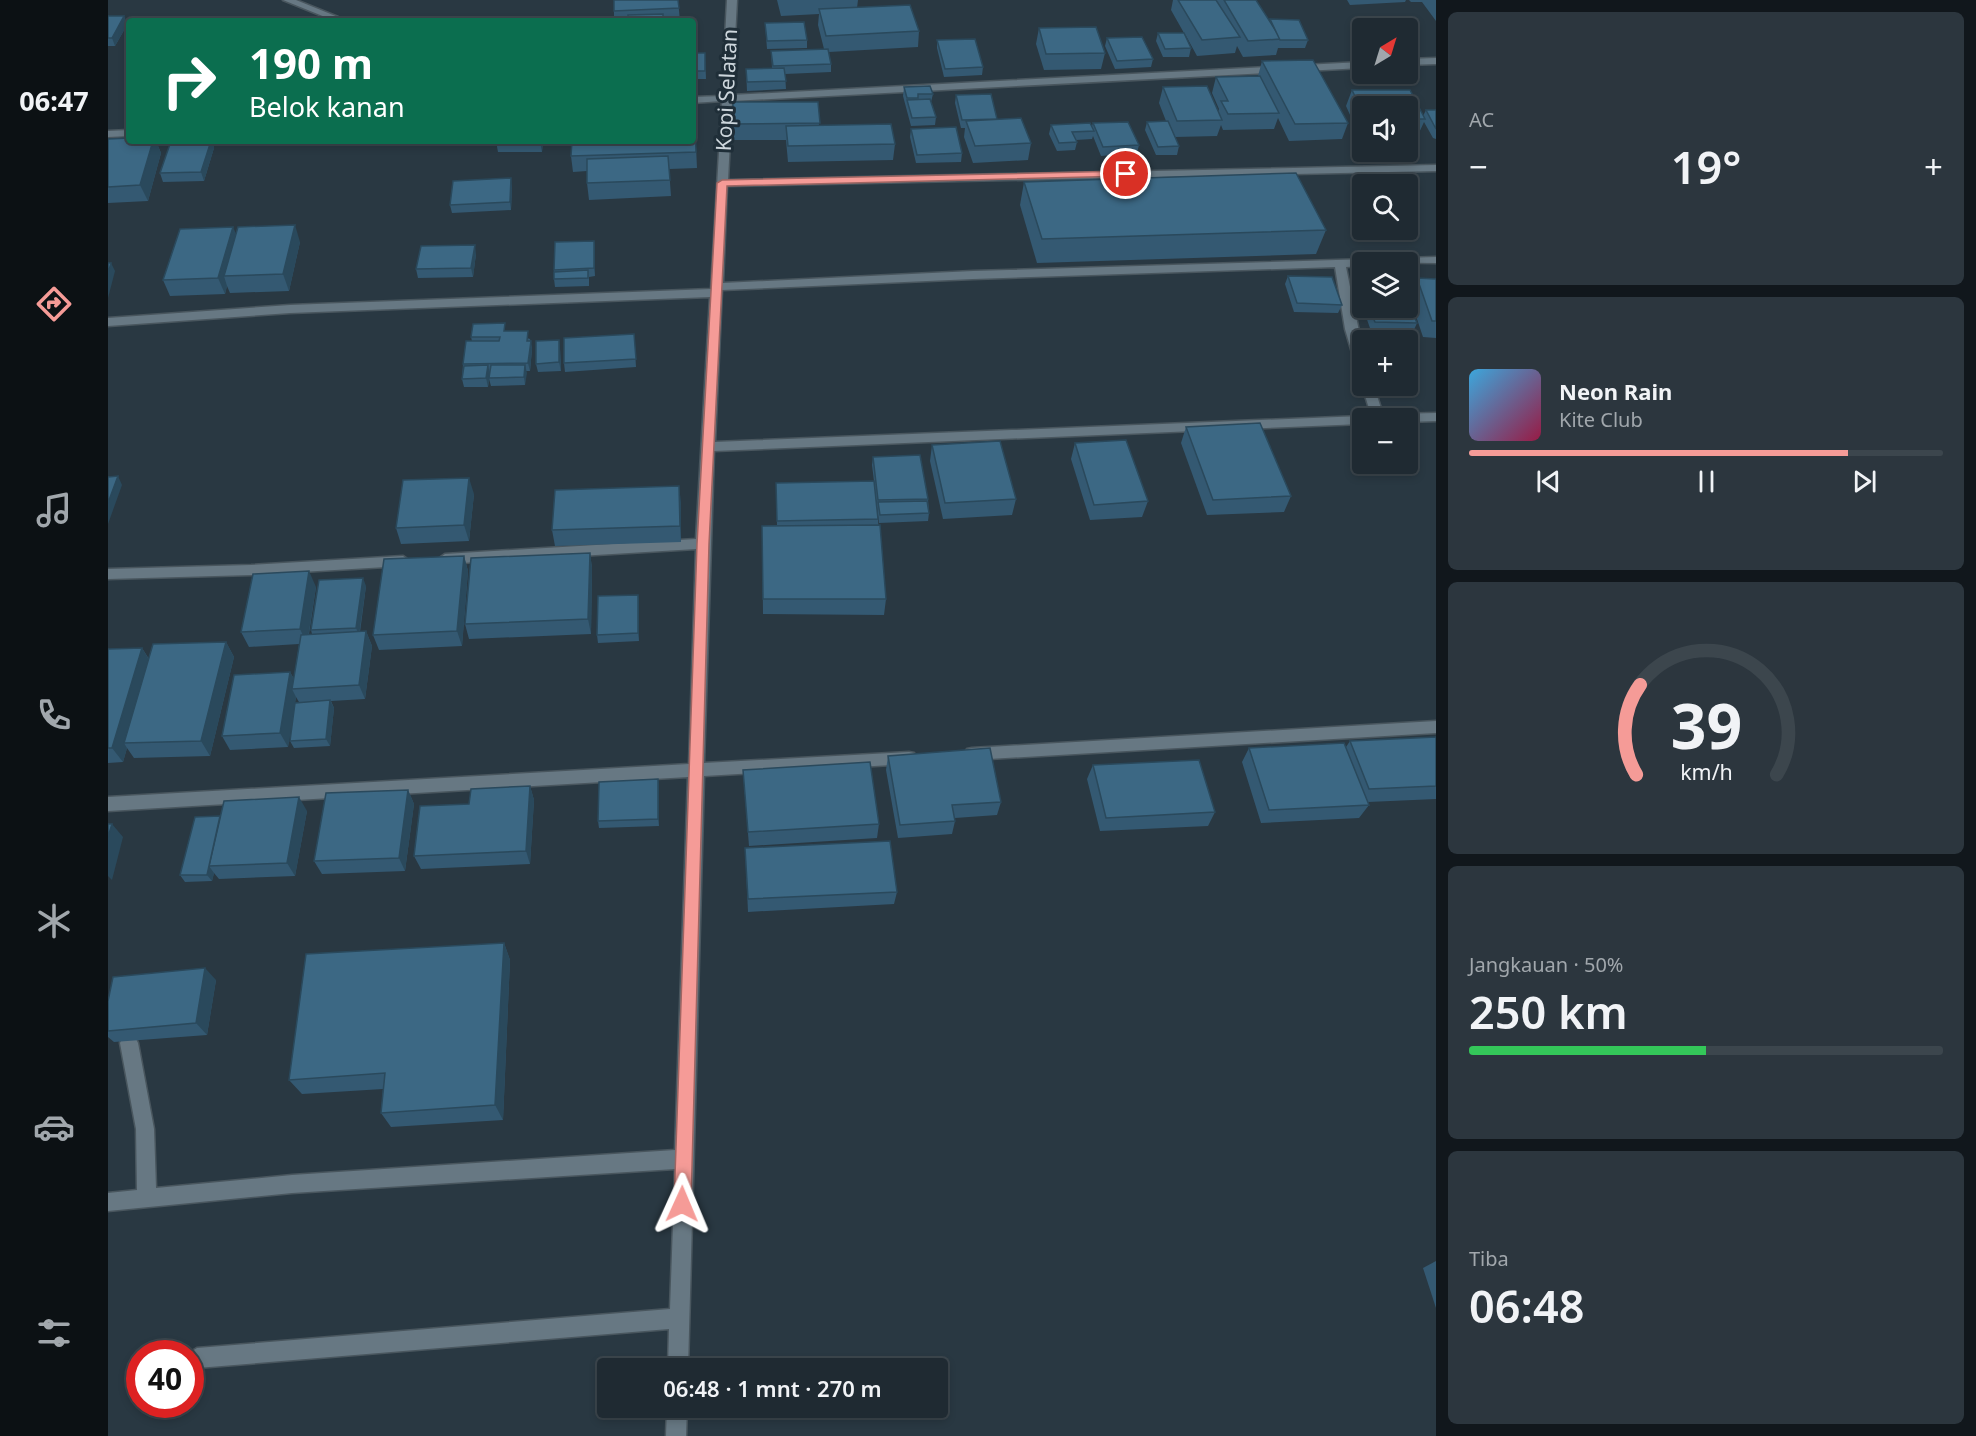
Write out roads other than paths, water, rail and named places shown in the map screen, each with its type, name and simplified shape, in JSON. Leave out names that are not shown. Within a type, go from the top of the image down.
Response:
[{"type":"street","points":[[288,0],[333,17]]},
{"type":"street","name":"Kopi Selatan","points":[[678,1358],[703,544],[732,0]]},
{"type":"street","points":[[1418,62],[1436,61]]},
{"type":"street","points":[[696,100],[1352,65]]},
{"type":"street","points":[[108,134],[126,133]]},
{"type":"street","points":[[722,183],[1436,168]]},
{"type":"street","points":[[1418,261],[1436,260]]},
{"type":"street","points":[[108,322],[302,308],[717,290],[973,275],[1352,263]]},
{"type":"street","points":[[1340,264],[1352,332]]},
{"type":"street","points":[[1418,417],[1436,417]]},
{"type":"street","points":[[708,447],[1352,420]]},
{"type":"street","points":[[108,574],[250,570],[703,544]]},
{"type":"street","points":[[959,755],[1436,727]]},
{"type":"street","points":[[108,804],[923,757]]},
{"type":"street","points":[[129,1043],[146,1129],[147,1198]]},
{"type":"street","points":[[108,1202],[292,1184],[683,1159]]},
{"type":"street","points":[[204,1357],[680,1318]]},
{"type":"street","points":[[676,1436],[677,1418]]}]
